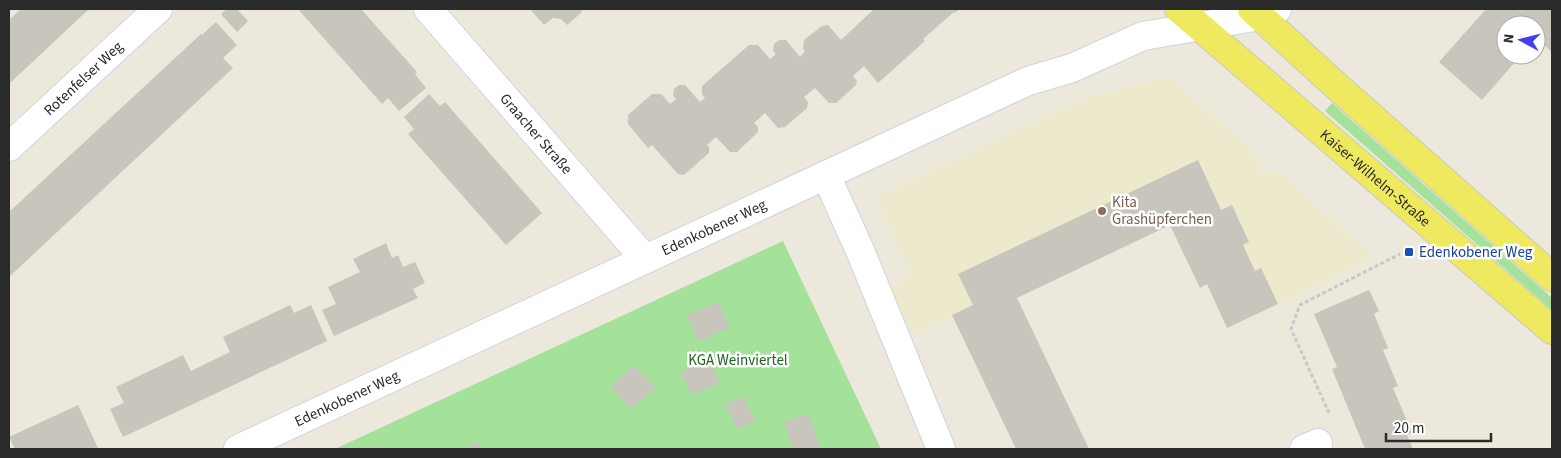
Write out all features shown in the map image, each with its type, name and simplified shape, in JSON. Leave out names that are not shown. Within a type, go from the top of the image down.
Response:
[{"type":"main road","points":[[1263,11],[1332,82],[1552,277]]},
{"type":"main road","name":"Kaiser-Wilhelm-Straße","points":[[1188,18],[1552,330]]},
{"type":"street","name":"Rotenfelser Weg","points":[[9,147],[158,9]]},
{"type":"street","name":"Graacher Straße","points":[[428,9],[645,259]]},
{"type":"street","points":[[1188,18],[1263,11]]},
{"type":"street","name":"Edenkobener Weg","points":[[238,449],[1028,81],[1072,68],[1188,18]]},
{"type":"street","points":[[826,175],[861,253],[940,449]]},
{"type":"path","points":[[1330,415],[1291,329],[1300,305],[1400,254]]},
{"type":"shaded area","name":"Kita Grashüpferchen","points":[[1169,77],[1250,149],[1262,175],[1277,170],[1373,257],[1227,328],[1207,285],[1200,288],[1170,225],[1017,298],[1012,287],[912,334],[890,288],[912,277],[876,197],[1091,96]]},
{"type":"green space","points":[[1332,103],[1552,298],[1552,310],[1325,111]]},
{"type":"green space","name":"KGA Weinviertel","points":[[783,241],[881,449],[335,449]]},
{"type":"building","points":[[21,9],[89,9],[9,84],[9,20]]},
{"type":"building","points":[[227,9],[237,9],[248,21],[237,32],[221,14]]},
{"type":"building","points":[[298,9],[361,9],[417,72],[415,74],[426,88],[399,111],[388,98],[382,104]]},
{"type":"building","points":[[530,9],[582,9],[581,13],[567,25],[561,19],[553,18],[544,25]]},
{"type":"building","points":[[874,9],[960,9],[923,39],[925,41],[878,83],[864,66],[853,76],[857,81],[856,85],[836,103],[829,103],[815,88],[804,97],[808,102],[807,108],[785,127],[778,128],[765,113],[754,123],[758,127],[758,132],[737,152],[730,152],[716,137],[707,145],[709,153],[684,175],[678,174],[652,145],[648,148],[628,124],[628,115],[652,94],[661,94],[670,104],[676,99],[673,95],[674,89],[679,85],[685,85],[700,102],[705,98],[702,94],[702,86],[749,45],[758,45],[770,59],[776,54],[773,51],[774,44],[779,40],[786,40],[800,57],[805,51],[803,49],[804,40],[822,26],[828,25],[841,40]]},
{"type":"building","points":[[1486,9],[1552,9],[1552,52],[1546,47],[1546,15],[1496,15],[1496,65],[1512,65],[1482,100],[1439,62]]},
{"type":"building","points":[[216,22],[237,45],[223,58],[233,68],[9,277],[9,212]]},
{"type":"building","points":[[429,94],[440,106],[445,102],[542,213],[506,245],[408,134],[414,129],[404,117]]},
{"type":"building","points":[[1198,160],[1221,210],[1232,205],[1249,242],[1243,245],[1255,271],[1261,268],[1278,304],[1227,328],[1207,284],[1200,288],[1170,225],[1017,298],[1089,449],[1016,449],[952,315],[973,305],[958,274]]},
{"type":"building","points":[[386,243],[392,258],[398,255],[403,267],[415,262],[425,283],[413,289],[418,298],[334,336],[322,310],[336,304],[328,287],[360,272],[353,259]]},
{"type":"building","points":[[1369,290],[1379,311],[1374,314],[1388,348],[1383,350],[1398,386],[1393,388],[1412,433],[1407,435],[1413,449],[1365,449],[1332,369],[1337,367],[1314,314]]},
{"type":"building","points":[[719,302],[730,328],[698,341],[687,315]]},
{"type":"building","points":[[290,305],[294,313],[311,305],[327,341],[123,437],[110,409],[124,403],[116,387],[183,355],[191,371],[230,352],[223,337]]},
{"type":"building","points":[[709,359],[720,383],[691,395],[680,372]]},
{"type":"building","points":[[633,365],[655,387],[632,409],[611,387]]},
{"type":"building","points":[[743,396],[755,420],[738,429],[725,405]]},
{"type":"building","points":[[78,405],[98,448],[15,449],[9,437]]},
{"type":"building","points":[[809,414],[820,449],[793,449],[784,422]]},
{"type":"building","points":[[477,442],[481,449],[464,449]]},
{"type":"place","name":"Kita Grashüpferchen","points":[[1102,211]]},
{"type":"place","name":"Edenkobener Weg","points":[[1409,252]]}]
